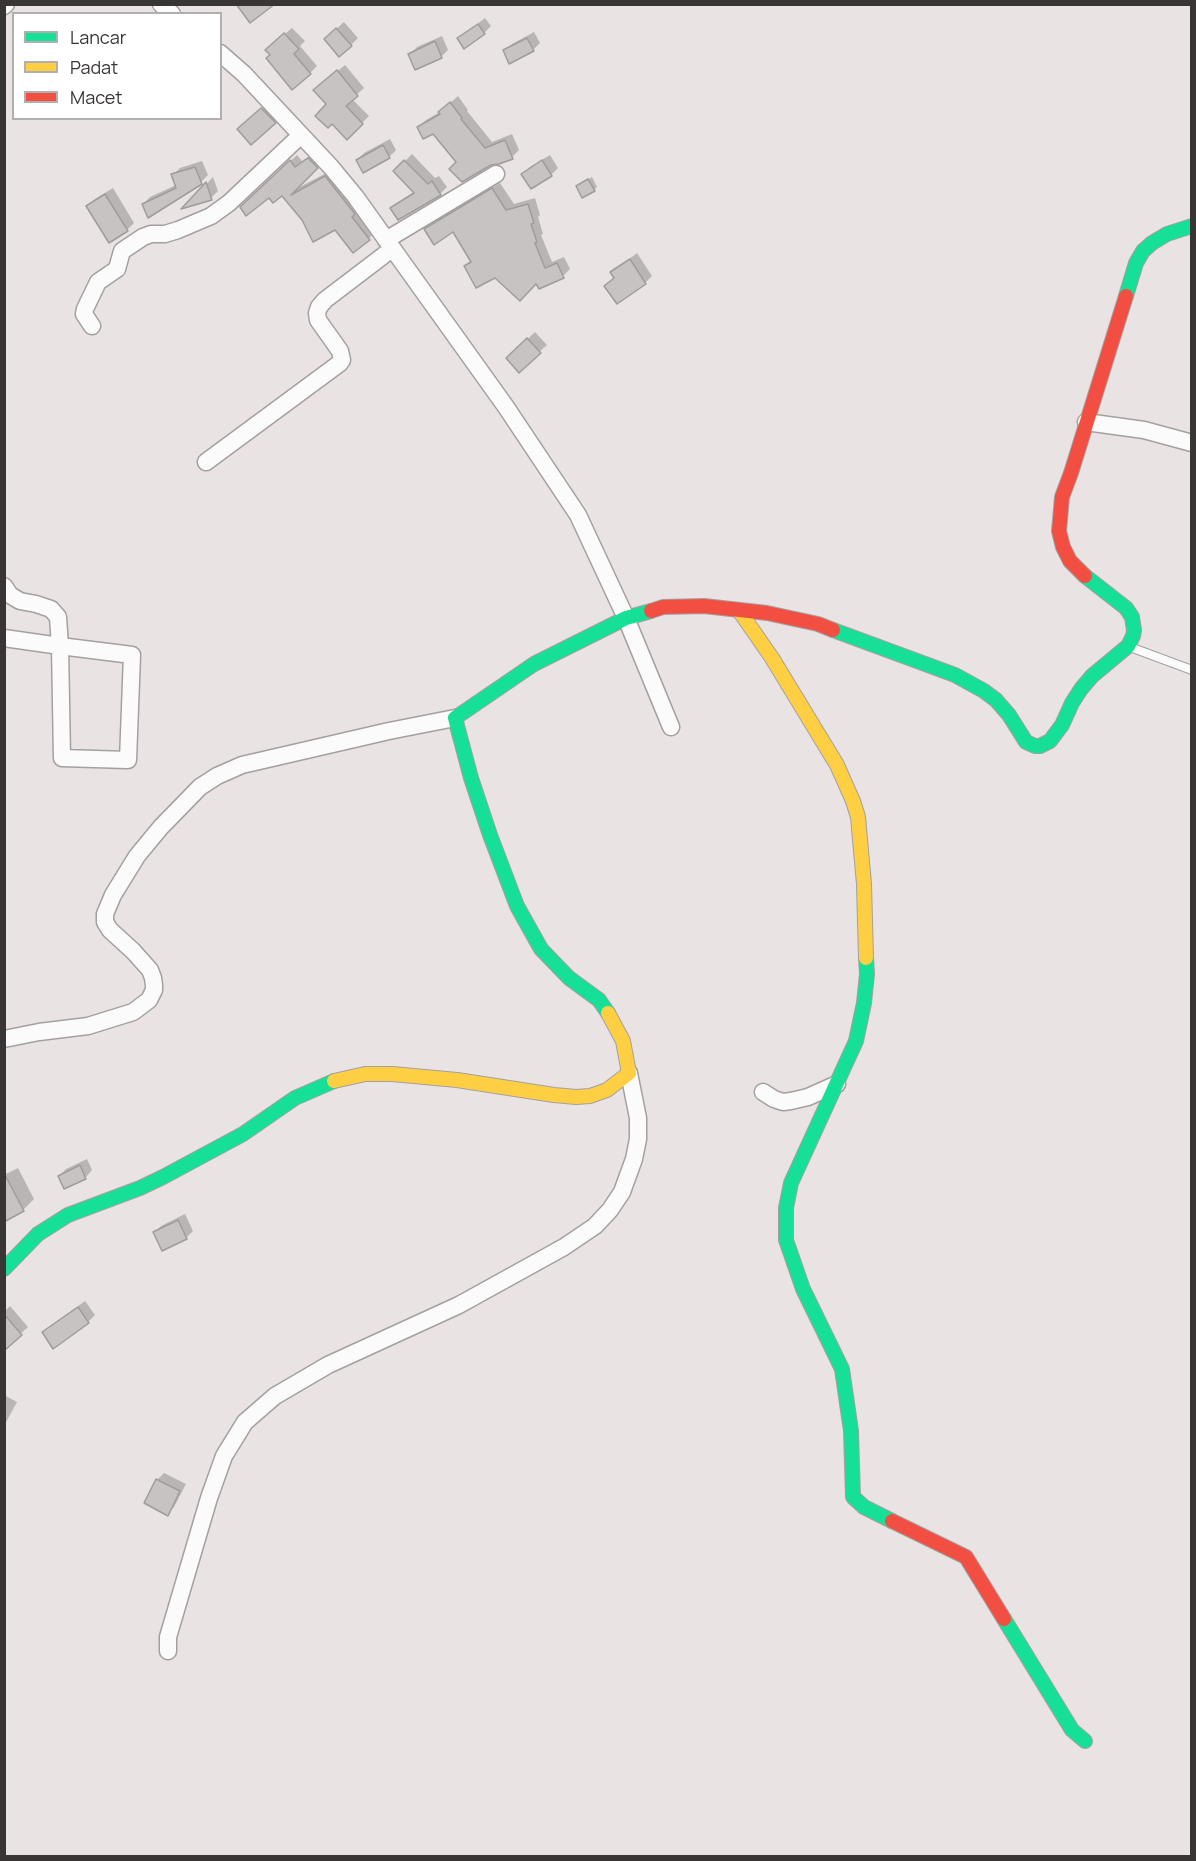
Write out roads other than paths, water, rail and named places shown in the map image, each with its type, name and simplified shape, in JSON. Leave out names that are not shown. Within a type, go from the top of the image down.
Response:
[{"type":"street","points":[[222,55],[244,74],[355,196],[506,407],[578,515],[626,618],[671,727]]},
{"type":"street","points":[[92,326],[84,314],[85,309],[98,282],[117,269],[118,258],[122,251],[143,237],[178,230],[211,216],[300,136]]},
{"type":"street","points":[[206,462],[340,363],[342,360],[340,351],[318,320],[317,313],[325,300],[389,244],[496,174]]},
{"type":"street","points":[[4,1039],[88,1026],[133,1012],[149,1000],[154,990],[150,970],[110,930],[105,922],[105,914],[113,894],[138,856],[161,826],[200,787],[217,776],[242,765],[455,718],[534,664],[626,618],[663,607],[704,606],[740,612],[767,613],[818,624],[955,675],[996,700],[1009,715],[1026,742],[1040,746],[1050,741],[1062,725],[1072,703],[1086,682],[1119,656],[1128,646],[1134,630],[1130,612],[1122,603],[1081,573],[1070,561],[1059,531],[1062,497],[1136,263],[1143,251],[1152,243],[1167,234],[1191,226]]},
{"type":"street","points":[[1086,422],[1144,430],[1191,443]]},
{"type":"street","points":[[4,586],[10,595],[20,601],[51,609],[58,617],[60,646],[62,758],[128,760],[132,655],[60,646],[4,638]]},
{"type":"street","points":[[740,612],[772,658],[837,765],[858,817],[864,884],[867,974],[864,1003],[856,1041],[792,1183],[786,1208],[786,1240],[803,1289],[842,1369],[851,1431],[853,1497],[864,1507],[966,1557],[1072,1730],[1085,1741]]},
{"type":"street","points":[[168,1651],[168,1637],[209,1498],[224,1456],[245,1422],[275,1396],[328,1365],[459,1305],[564,1247],[594,1226],[610,1210],[622,1192],[634,1159],[638,1139],[638,1118],[623,1041],[610,1015],[599,1000],[569,978],[541,949],[517,906],[471,778],[455,718]]},
{"type":"street","points":[[4,1269],[38,1234],[68,1215],[164,1177],[243,1134],[295,1098],[327,1083],[365,1074],[392,1074],[457,1080],[576,1097],[590,1096],[607,1090],[629,1073]]},
{"type":"street","points":[[763,1092],[774,1099],[791,1101],[808,1097],[837,1084]]},
{"type":"lane","points":[[1128,646],[1191,670]]}]
